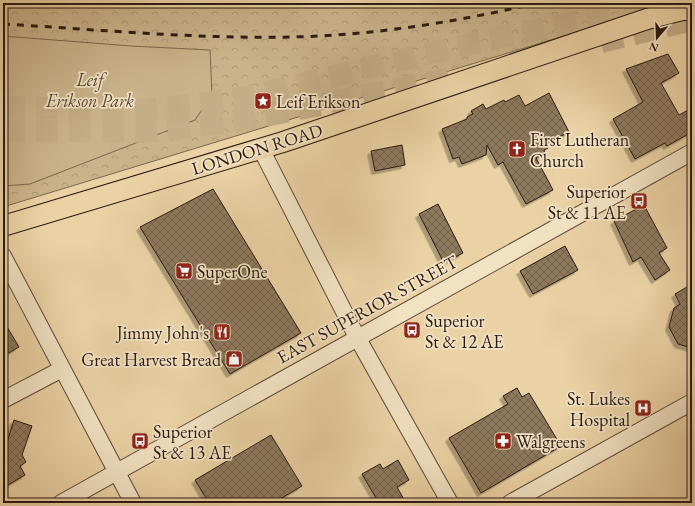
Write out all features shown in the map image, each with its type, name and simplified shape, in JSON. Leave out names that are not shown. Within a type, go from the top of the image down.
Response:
[{"type":"main road","name":"LONDON ROAD","points":[[3,226],[261,149],[647,19],[682,10],[692,10]]},
{"type":"street","points":[[261,149],[357,337],[450,503]]},
{"type":"street","name":"EAST SUPERIOR STREET","points":[[61,503],[692,152]]},
{"type":"street","points":[[3,256],[134,503]]},
{"type":"street","points":[[3,400],[62,369]]},
{"type":"street","points":[[510,503],[692,402]]},
{"type":"green space","name":"Leif Erikson Park","points":[[3,3],[672,3],[3,207]]},
{"type":"green space","points":[[3,36],[131,46],[210,50],[212,95],[195,120],[30,184],[3,186]]},
{"type":"building","points":[[668,54],[679,73],[661,83],[679,115],[692,108],[692,132],[667,146],[665,143],[635,159],[613,119],[643,102],[626,69]]},
{"type":"building","name":"First Lutheran Church","points":[[549,93],[569,132],[546,144],[548,148],[544,150],[545,153],[536,158],[553,190],[526,204],[503,162],[498,165],[487,145],[486,155],[462,164],[459,157],[453,159],[442,129],[467,119],[467,117],[473,114],[471,111],[483,104],[486,109],[504,100],[505,102],[519,95],[525,106]]},
{"type":"building","points":[[402,145],[405,165],[375,171],[371,151]]},
{"type":"building","points":[[213,189],[301,333],[230,374],[140,227]]},
{"type":"building","points":[[438,204],[463,253],[444,263],[419,214]]},
{"type":"building","points":[[644,205],[667,248],[659,253],[670,270],[655,280],[641,257],[633,262],[614,221]]},
{"type":"building","points":[[565,246],[578,270],[533,294],[520,271]]},
{"type":"building","points":[[692,284],[692,348],[678,344],[669,327],[674,308],[680,304],[675,294]]},
{"type":"building","points":[[3,320],[19,347],[3,356]]},
{"type":"building","points":[[517,388],[522,397],[529,393],[561,446],[481,493],[449,438],[508,404],[503,396]]},
{"type":"building","points":[[14,420],[32,426],[22,455],[26,462],[20,466],[25,475],[3,488],[3,455]]},
{"type":"building","points":[[271,435],[302,486],[273,503],[209,503],[195,480]]},
{"type":"building","points":[[398,460],[409,480],[397,487],[406,503],[379,503],[362,474],[380,464],[383,469]]},
{"type":"tunnel","points":[[3,107],[149,110],[242,98],[429,53],[661,3]]},
{"type":"tunnel","points":[[601,42],[692,20]]},
{"type":"tunnel","points":[[3,130],[149,132],[246,120],[451,78]]},
{"type":"railway","points":[[3,24],[201,36],[320,36],[375,32],[429,24],[483,15],[537,3]]},
{"type":"place","name":"Leif Erikson","points":[[263,101]]},
{"type":"place","name":"First Lutheran Church","points":[[517,149]]},
{"type":"place","name":"Superior St & 11 AE","points":[[639,201]]},
{"type":"place","name":"SuperOne","points":[[184,271]]},
{"type":"place","name":"Superior St & 12 AE","points":[[412,330]]},
{"type":"place","name":"Jimmy John's","points":[[222,332]]},
{"type":"place","name":"Great Harvest Bread","points":[[234,359]]},
{"type":"place","name":"St. Lukes Hospital","points":[[643,408]]},
{"type":"place","name":"Superior St & 13 AE","points":[[140,441]]},
{"type":"place","name":"Walgreens","points":[[503,441]]}]
